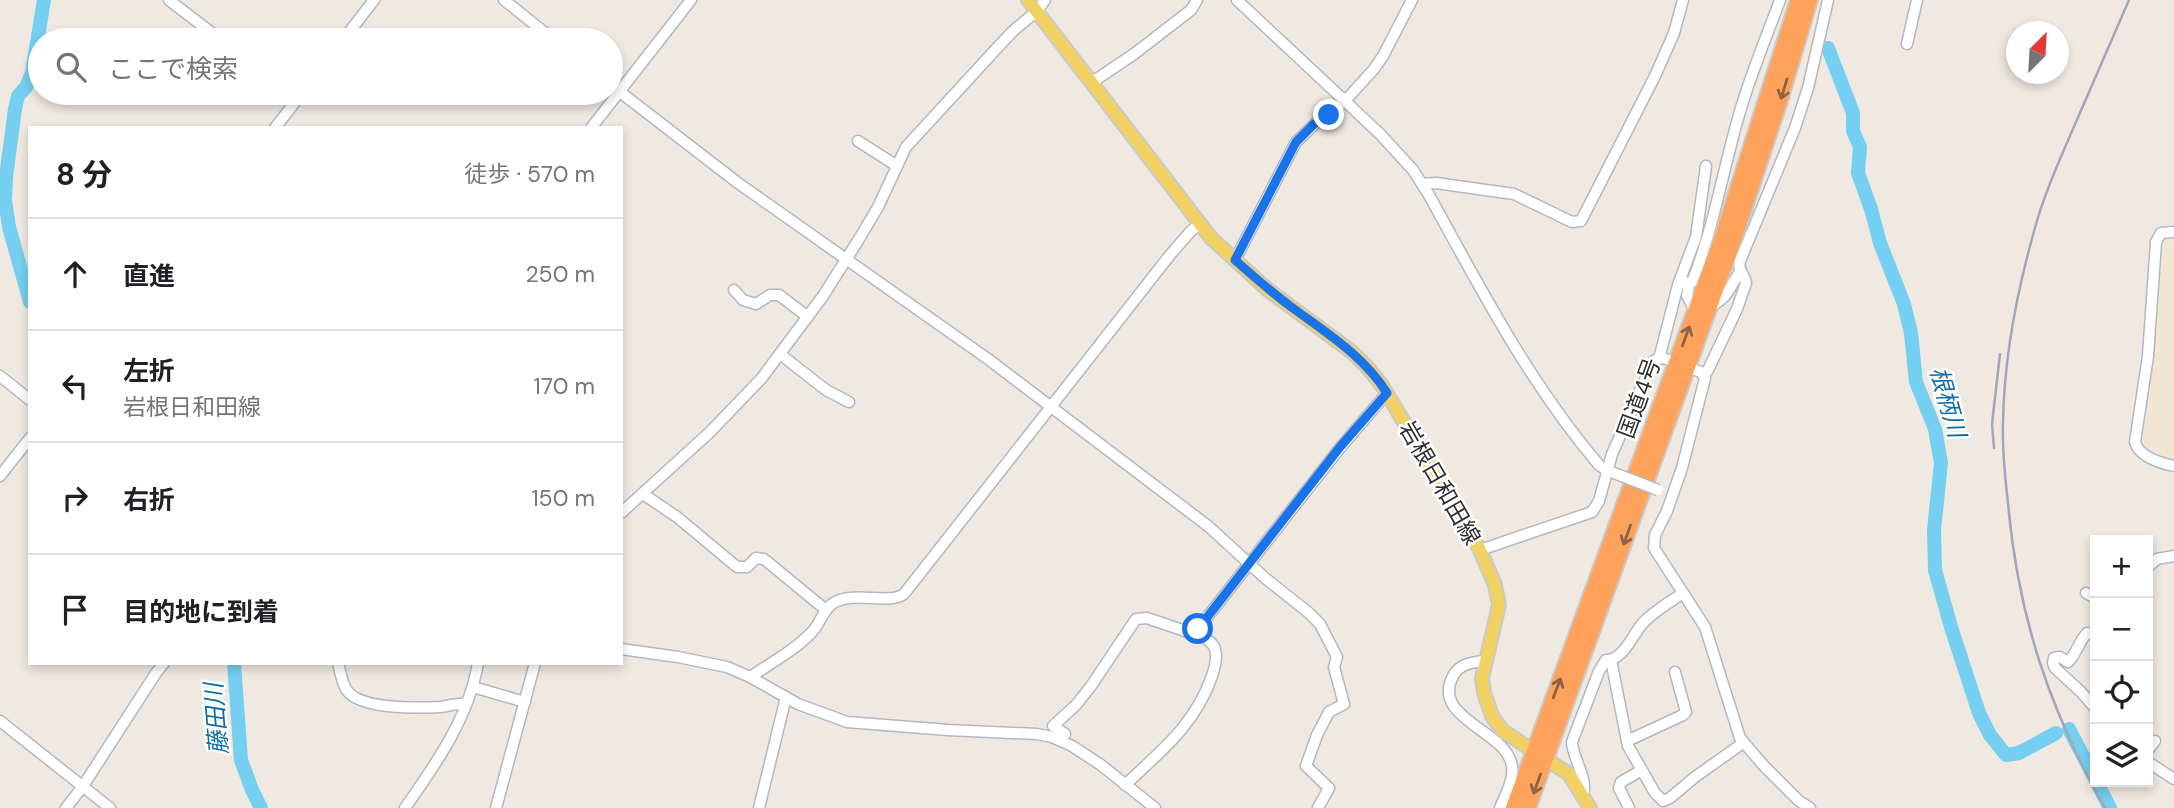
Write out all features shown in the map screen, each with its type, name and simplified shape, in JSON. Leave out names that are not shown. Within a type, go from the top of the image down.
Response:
[{"type":"highway","name":"国道4号","points":[[1682,365],[1695,311],[1750,154],[1798,0]]},
{"type":"highway","name":"国道4号","points":[[1513,808],[1539,756],[1682,365],[1710,306],[1761,159],[1810,0]]},
{"type":"highway","name":"国道4号","points":[[1528,808],[1539,756]]},
{"type":"main road","name":"岩根日和田線","points":[[1028,0],[1041,5],[1091,83],[1211,238],[1268,290],[1319,326],[1359,359],[1387,393],[1480,550],[1495,585],[1499,606],[1482,678],[1492,716],[1503,731],[1569,774],[1587,804]]},
{"type":"street","points":[[169,0],[205,28]]},
{"type":"street","points":[[352,28],[374,0]]},
{"type":"street","points":[[504,0],[540,28]]},
{"type":"street","points":[[623,88],[691,0]]},
{"type":"street","points":[[1091,83],[1191,10],[1197,0]]},
{"type":"street","points":[[1235,260],[1296,142],[1314,124],[1327,117],[1345,101],[1374,69],[1412,0]]},
{"type":"street","points":[[1422,184],[1436,183],[1507,192],[1572,222],[1581,221],[1655,76],[1674,33],[1683,0]]},
{"type":"street","points":[[1684,283],[1692,282],[1706,246],[1752,72],[1780,0]]},
{"type":"street","points":[[1710,306],[1726,296],[1740,272],[1740,261],[1799,117],[1828,0]]},
{"type":"street","points":[[1907,44],[1917,0]]},
{"type":"street","points":[[1238,1],[1404,159],[1422,184],[1526,365],[1567,425],[1605,470],[1672,496]]},
{"type":"street","points":[[623,511],[720,422],[761,379],[808,317],[846,259],[878,207],[906,147],[1013,31],[1041,5]]},
{"type":"street","points":[[623,94],[738,183],[1052,406],[1208,526],[1265,578],[1309,612],[1320,624],[1337,657],[1334,667],[1344,704],[1329,712],[1306,766],[1329,788],[1318,808]]},
{"type":"street","points":[[276,126],[290,105]]},
{"type":"street","points":[[593,126],[610,105]]},
{"type":"street","points":[[858,141],[897,166]]},
{"type":"street","points":[[1659,359],[1696,237],[1706,166]]},
{"type":"street","points":[[750,677],[814,631],[831,604],[839,600],[875,597],[893,600],[904,594],[1170,255],[1200,223]]},
{"type":"street","points":[[2174,232],[2161,233],[2156,242],[2148,356],[2135,442],[2137,449],[2146,456],[2174,466]]},
{"type":"street","points":[[1740,272],[1745,283],[1737,309],[1704,375],[1682,468],[1653,541],[1660,558],[1708,633],[1735,727],[1743,743],[1800,804],[1810,808]]},
{"type":"street","points":[[1684,283],[1695,311]]},
{"type":"street","points":[[734,290],[743,300],[756,304],[770,295],[779,295],[808,317]]},
{"type":"street","points":[[780,354],[826,390],[849,402]]},
{"type":"street","points":[[1480,550],[1591,512],[1598,501],[1605,470],[1655,360],[1663,358],[1704,375]]},
{"type":"street","points":[[0,376],[28,398]]},
{"type":"street","points":[[1195,633],[1340,447],[1387,393]]},
{"type":"street","points":[[0,476],[28,441]]},
{"type":"street","points":[[642,494],[677,517],[737,567],[747,567],[756,558],[764,559],[826,610]]},
{"type":"street","points":[[2153,561],[2174,556]]},
{"type":"street","points":[[1587,804],[1584,780],[1572,742],[1599,671],[1606,660],[1617,657],[1641,624],[1683,593]]},
{"type":"street","points":[[1059,740],[1065,734],[1053,726],[1076,705],[1097,678],[1136,619],[1147,618],[1181,631],[1195,633],[1211,642],[1216,650],[1214,670],[1201,702],[1183,729],[1125,785]]},
{"type":"street","points":[[2090,634],[2087,633],[2080,640],[2068,662],[2060,657],[2054,658],[2053,663],[2090,702]]},
{"type":"street","points":[[623,649],[727,667],[833,718],[859,725],[1037,734],[1059,740],[1101,765],[1155,808]]},
{"type":"street","points":[[1611,660],[1627,741],[1655,793],[1663,801],[1743,743]]},
{"type":"street","points":[[1485,661],[1459,668],[1448,687],[1449,697],[1454,707],[1499,743],[1509,755],[1513,768],[1500,808]]},
{"type":"street","points":[[66,808],[162,665]]},
{"type":"street","points":[[339,665],[346,690],[362,700],[412,708],[466,704]]},
{"type":"street","points":[[405,808],[436,763],[466,704],[473,688],[478,665]]},
{"type":"street","points":[[496,808],[534,665]]},
{"type":"street","points":[[1627,741],[1686,712],[1675,672]]},
{"type":"street","points":[[473,688],[525,702]]},
{"type":"street","points":[[759,808],[786,697]]},
{"type":"street","points":[[0,721],[110,808]]},
{"type":"street","points":[[2153,766],[2174,779]]},
{"type":"street","points":[[1629,808],[1619,788],[1621,782],[1642,769]]},
{"type":"shaded area","points":[[2167,240],[2174,241],[2174,459],[2144,442],[2162,247]]},
{"type":"waterway","name":"藤田川","points":[[39,28],[44,0]]},
{"type":"waterway","name":"根柄川","points":[[1828,48],[1853,113],[1853,131],[1860,147],[1858,173],[1880,243],[1904,304],[1911,333],[1916,382],[1935,429],[1941,463],[1934,530],[1935,570],[1979,713],[1990,735],[2006,755],[2019,753],[2056,733]]},
{"type":"waterway","name":"藤田川","points":[[28,82],[18,96],[15,109],[5,200],[9,227],[28,295]]},
{"type":"waterway","name":"藤田川","points":[[234,665],[241,760],[261,808]]},
{"type":"waterway","name":"根柄川","points":[[2069,729],[2110,808]]},
{"type":"railway","points":[[2105,808],[2052,698],[2028,623],[2013,544],[2004,463],[2003,423],[2012,328],[2037,220],[2058,164],[2129,0]]},
{"type":"railway","points":[[1994,448],[1992,424],[2000,354]]},
{"type":"route","points":[[1198,629],[1340,447],[1387,393],[1359,359],[1319,326],[1268,290],[1235,260],[1296,142],[1314,124],[1329,115]]}]
